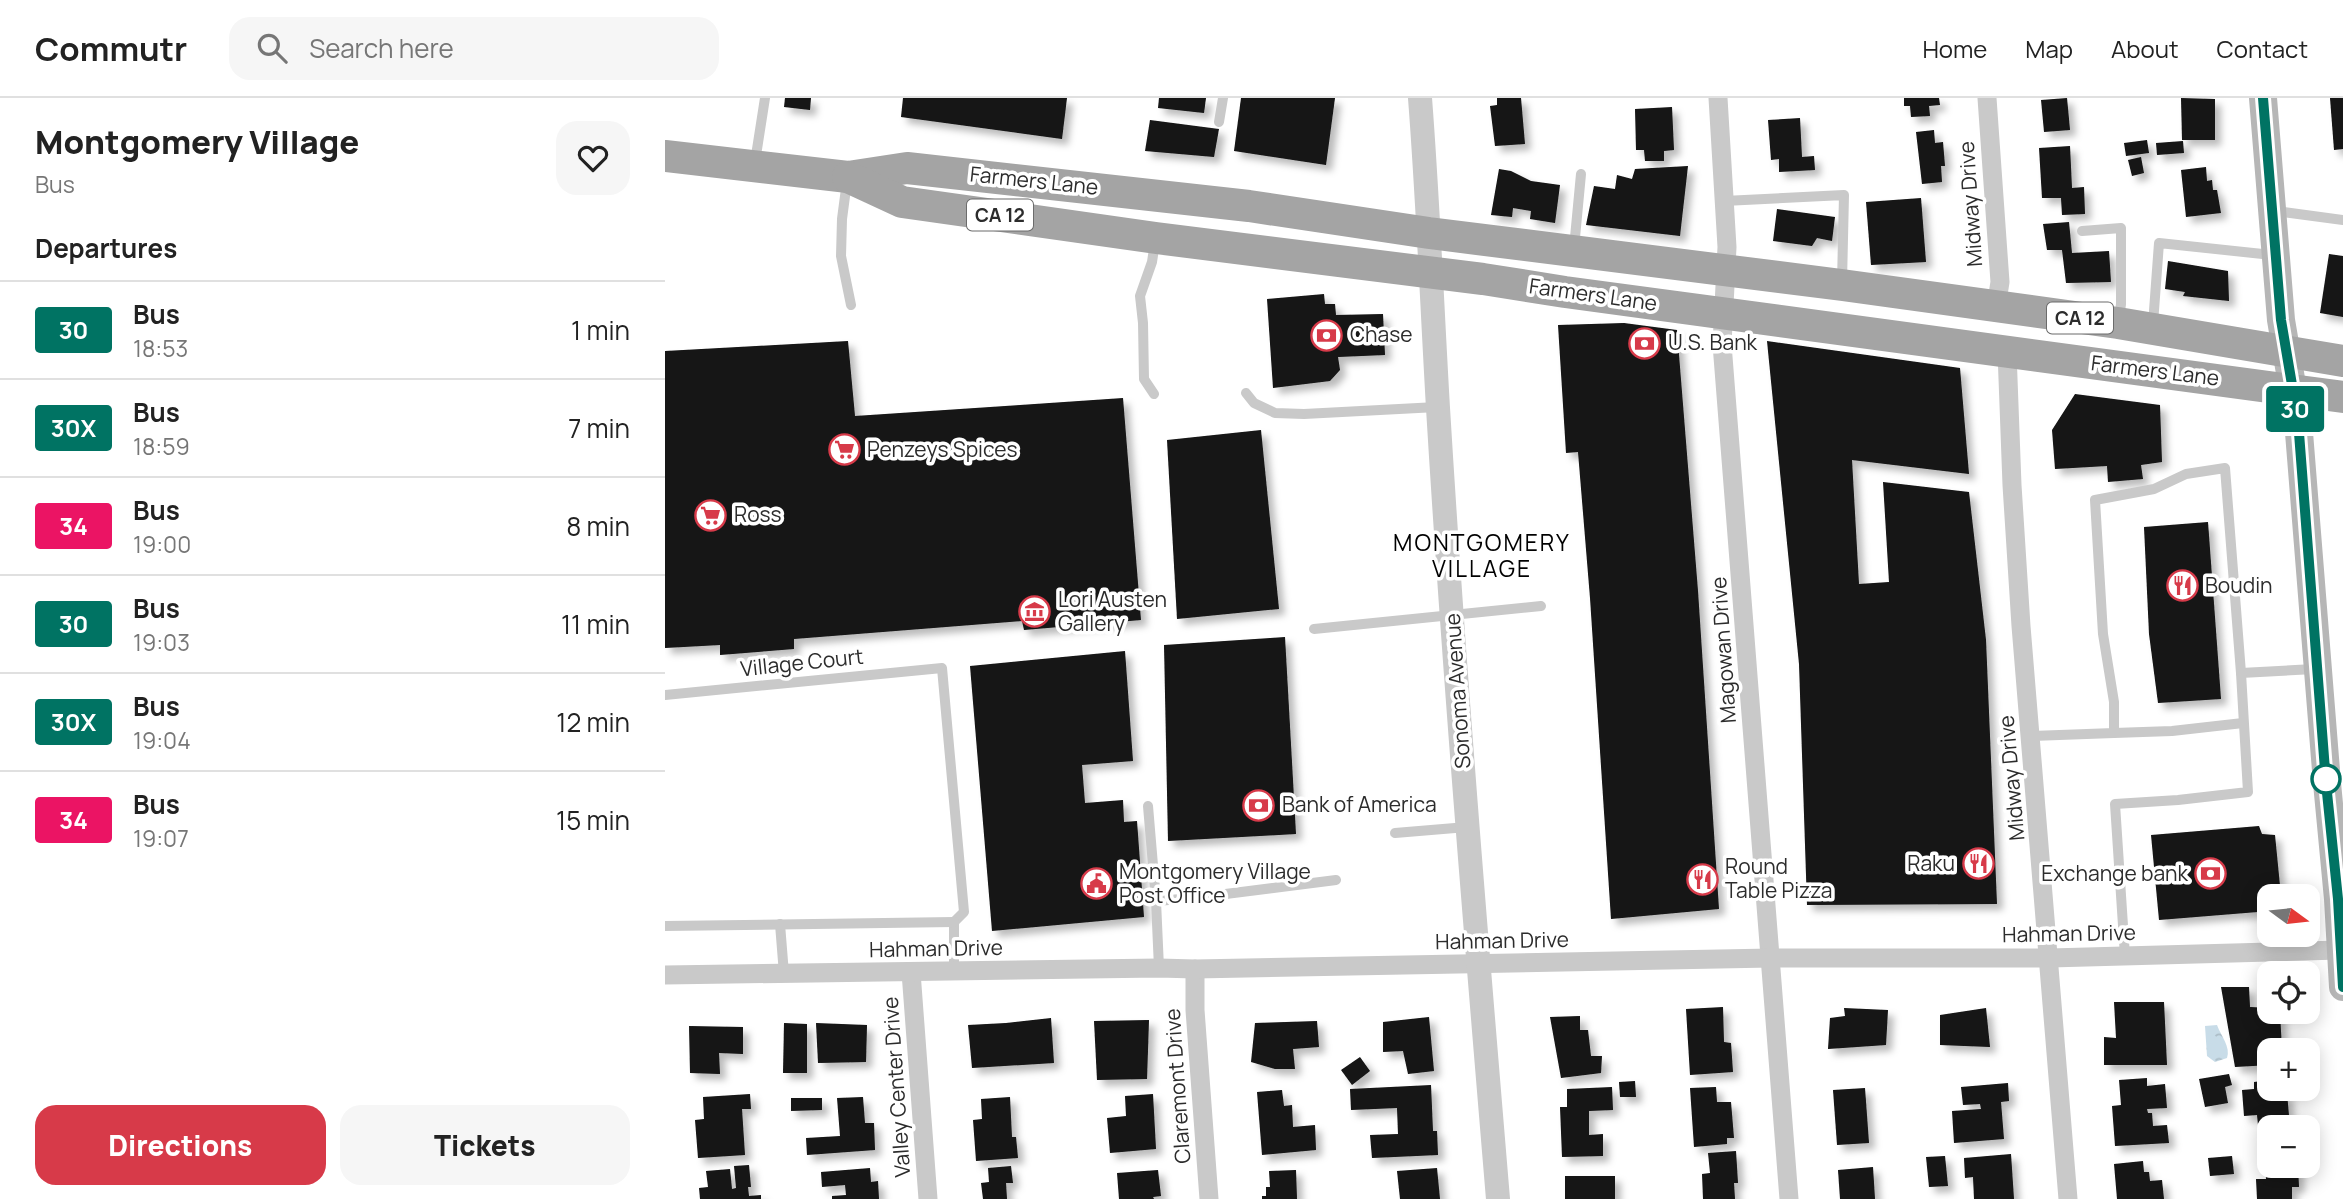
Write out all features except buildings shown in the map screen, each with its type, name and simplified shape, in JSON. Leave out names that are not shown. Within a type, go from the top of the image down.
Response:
[{"type":"main road","points":[[2263,98],[2285,351],[2298,420],[2318,669],[2339,863],[2343,987]]},
{"type":"main road","name":"Farmers Lane","points":[[665,156],[848,177],[907,168],[1249,206],[1429,233],[2118,323],[2343,361]]},
{"type":"main road","name":"Farmers Lane","points":[[848,177],[902,202],[2343,397]]},
{"type":"street","name":"Sonoma Avenue","points":[[1420,98],[1467,827],[1498,1199]]},
{"type":"street","name":"Magowan Drive","points":[[1718,98],[1727,247],[1722,344],[1789,1199]]},
{"type":"street","name":"Midway Drive","points":[[1987,98],[2000,282],[1996,307]]},
{"type":"street","name":"Midway Drive","points":[[2007,352],[2012,485],[2068,1199]]},
{"type":"street","name":"Hahman Drive","points":[[665,975],[1195,969],[1771,958],[2050,958],[2340,950]]},
{"type":"street","name":"Claremont Drive","points":[[1195,969],[1195,1010],[1209,1199]]},
{"type":"street","name":"Valley Center Drive","points":[[911,972],[928,1199]]},
{"type":"lane","points":[[754,166],[765,98]]},
{"type":"lane","points":[[1219,122],[1223,98]]},
{"type":"lane","points":[[1574,252],[1581,174]]},
{"type":"lane","points":[[848,177],[842,219],[841,256],[851,305]]},
{"type":"lane","points":[[1724,201],[1843,195],[1842,285]]},
{"type":"lane","points":[[2272,210],[2343,220]]},
{"type":"lane","points":[[2082,231],[2121,228],[2121,304],[2118,323]]},
{"type":"lane","points":[[1154,394],[1144,379],[1140,296],[1156,238]]},
{"type":"lane","points":[[2152,328],[2159,243],[2276,255]]},
{"type":"lane","points":[[1246,393],[1254,404],[1275,413],[1438,407]]},
{"type":"lane","points":[[2114,733],[2114,702],[2103,634],[2095,500],[2154,489],[2186,474],[2225,468],[2248,792],[2115,804],[2125,956]]},
{"type":"lane","points":[[1314,629],[1541,606]]},
{"type":"lane","name":"Village Court","points":[[665,695],[942,668],[964,912],[954,922]]},
{"type":"lane","points":[[2241,673],[2318,669]]},
{"type":"lane","points":[[2031,736],[2172,731],[2243,723]]},
{"type":"lane","points":[[1148,806],[1159,968]]},
{"type":"lane","points":[[1395,833],[1467,827]]},
{"type":"lane","points":[[1156,901],[1244,893],[1336,880]]},
{"type":"lane","points":[[665,926],[954,922],[954,972]]},
{"type":"lane","points":[[780,924],[784,975]]},
{"type":"water","points":[[2217,1025],[2228,1054],[2227,1058],[2215,1062],[2207,1056],[2205,1026]]},
{"type":"bus line","name":"30","points":[[2263,98],[2281,320],[2298,420],[2343,987]]},
{"type":"place","name":"Chase","points":[[1327,335]]},
{"type":"place","name":"U.S. Bank","points":[[1645,343]]},
{"type":"place","name":"Penzeys Spices","points":[[844,450]]},
{"type":"place","name":"Ross","points":[[711,515]]},
{"type":"place","name":"Boudin","points":[[2182,586]]},
{"type":"place","name":"Lori Austen Gallery","points":[[1035,612]]},
{"type":"place","name":"Bank of America","points":[[1259,805]]},
{"type":"place","name":"Raku","points":[[1978,864]]},
{"type":"place","name":"Exchange bank","points":[[2211,874]]},
{"type":"place","name":"Round Table Pizza","points":[[1702,879]]},
{"type":"place","name":"Montgomery Village Post Office","points":[[1096,884]]},
{"type":"district","name":"MONTGOMERY VILLAGE","points":[[1482,556]]}]
